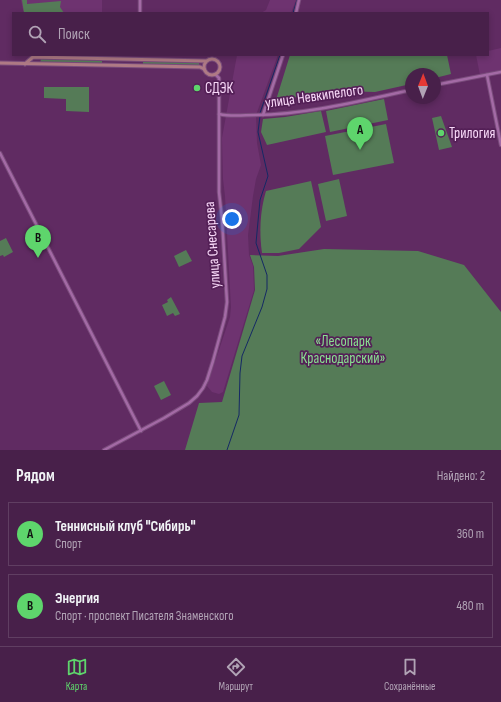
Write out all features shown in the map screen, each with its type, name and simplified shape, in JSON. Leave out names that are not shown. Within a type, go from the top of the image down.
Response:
[{"type":"street","points":[[140,0],[140,12]]},
{"type":"street","points":[[296,12],[299,0]]},
{"type":"street","points":[[262,115],[283,56]]},
{"type":"street","points":[[0,63],[25,64],[200,67],[204,68],[208,74],[211,75],[215,74],[220,69],[219,62],[213,59],[206,61],[139,58],[33,57],[25,64]]},
{"type":"street","points":[[41,57],[39,62],[41,64]]},
{"type":"street","points":[[137,66],[139,58]]},
{"type":"street","points":[[139,58],[142,66]]},
{"type":"street","points":[[204,68],[206,61]]},
{"type":"street","points":[[441,84],[501,72]]},
{"type":"street","name":"улица Снесарева","points":[[140,431],[183,407],[197,396],[203,388],[207,380],[225,317],[227,302],[219,192],[219,78],[215,74]]},
{"type":"street","points":[[486,75],[501,145]]},
{"type":"street","name":"улица Невкипелого","points":[[219,114],[262,115],[323,109],[405,91]]},
{"type":"street","points":[[0,152],[140,431],[104,450]]},
{"type":"shaded area","points":[[21,0],[102,0],[102,12],[24,12]]},
{"type":"shaded area","points":[[270,0],[296,0],[291,12],[263,12],[266,10]]},
{"type":"shaded area","points":[[501,48],[501,71],[480,75],[476,56],[489,56],[489,51]]},
{"type":"shaded area","points":[[237,56],[278,56],[256,115],[257,143],[261,165],[256,179],[248,235],[249,255],[253,266],[254,290],[223,392],[219,394],[212,392],[207,386],[230,317],[231,307],[222,138]]},
{"type":"green space","points":[[22,0],[27,0],[27,4],[61,1],[60,7],[63,12],[24,12]]},
{"type":"green space","points":[[290,56],[447,56],[451,74],[441,76],[441,68],[405,68],[405,85],[375,92],[340,91],[276,100]]},
{"type":"green space","points":[[41,59],[102,60],[102,64],[40,63]]},
{"type":"green space","points":[[143,61],[199,62],[199,65],[143,64]]},
{"type":"green space","points":[[44,87],[89,87],[89,112],[66,111],[66,99],[44,98]]},
{"type":"green space","points":[[384,99],[388,120],[330,132],[326,111]]},
{"type":"green space","points":[[321,111],[326,132],[267,145],[261,132],[263,119]]},
{"type":"green space","name":"Трилогия","points":[[441,116],[452,147],[439,150],[432,118]]},
{"type":"green space","points":[[386,124],[394,163],[333,175],[325,136]]},
{"type":"green space","points":[[339,179],[347,216],[326,221],[318,184]]},
{"type":"green space","points":[[311,181],[321,227],[299,249],[279,253],[262,253],[262,206],[266,191]]},
{"type":"green space","points":[[6,238],[13,252],[4,257],[3,255],[0,256],[0,241]]},
{"type":"green space","name":"«Лесопарк Краснодарский»","points":[[324,249],[418,251],[464,265],[501,312],[501,450],[185,450],[199,403],[222,402],[255,290],[254,267],[250,255],[278,256]]},
{"type":"green space","points":[[186,250],[192,261],[179,267],[174,256]]},
{"type":"green space","points":[[171,297],[180,314],[175,316],[173,313],[167,316],[162,305],[168,302],[167,300]]},
{"type":"green space","points":[[164,381],[171,395],[161,400],[154,386]]},
{"type":"waterway","points":[[293,12],[297,0]]},
{"type":"waterway","points":[[260,113],[280,56]]},
{"type":"waterway","points":[[227,450],[239,415],[242,356],[262,307],[267,289],[267,275],[256,243],[260,200],[268,176],[258,132],[260,116]]},
{"type":"place","name":"СДЭК","points":[[197,88]]},
{"type":"place","name":"Трилогия","points":[[441,133]]},
{"type":"place","name":"Теннисный клуб \"Сибирь\"","points":[[360,150]]},
{"type":"place","name":"Энергия","points":[[38,258]]}]
